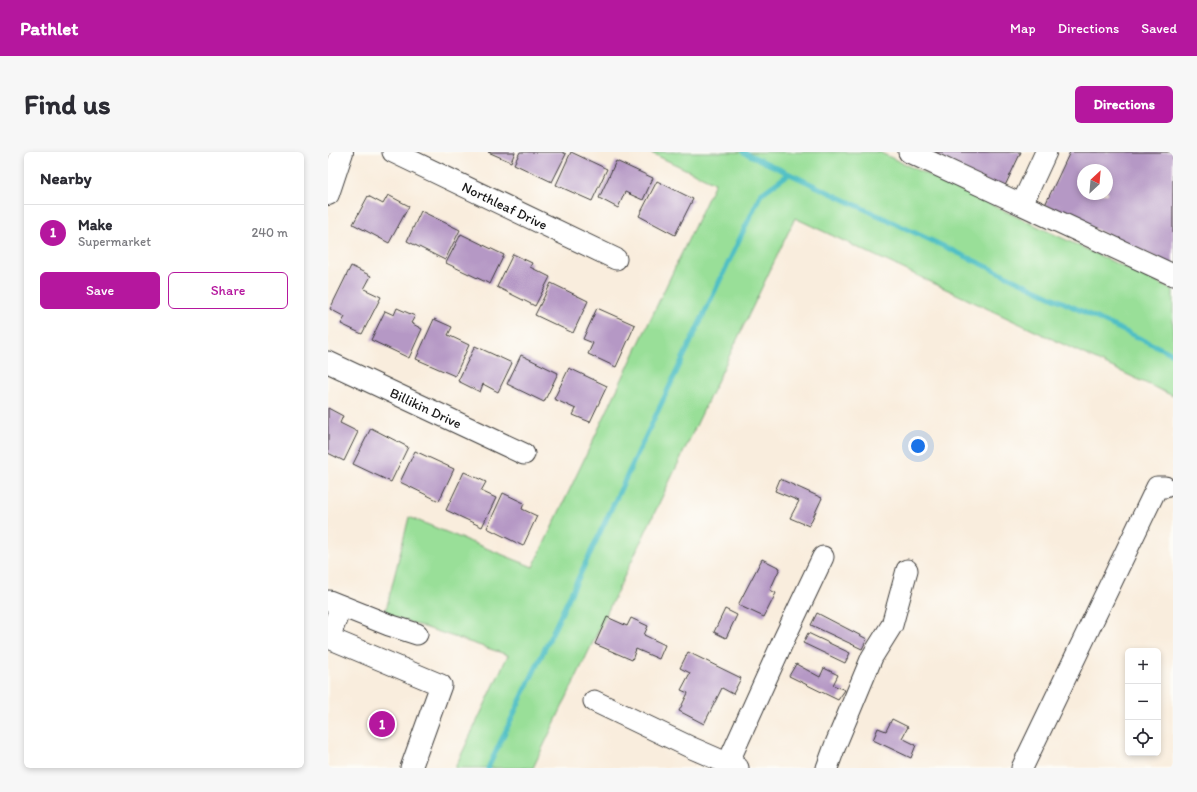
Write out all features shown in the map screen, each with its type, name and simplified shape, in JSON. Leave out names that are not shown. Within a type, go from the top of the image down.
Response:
[{"type":"main road","points":[[328,194],[342,152]]},
{"type":"street","name":"Northleaf Drive","points":[[393,152],[616,259]]},
{"type":"street","points":[[909,152],[1173,275]]},
{"type":"street","points":[[1022,204],[1046,152]]},
{"type":"street","name":"Billikin Drive","points":[[328,362],[524,454]]},
{"type":"street","points":[[1022,768],[1157,486],[1166,487]]},
{"type":"street","points":[[594,701],[733,766],[784,639],[823,557]]},
{"type":"street","points":[[827,768],[872,657],[892,625],[907,570]]},
{"type":"street","points":[[411,768],[441,685],[328,644],[335,603],[389,626],[417,634]]},
{"type":"green space","points":[[649,152],[879,152],[1173,290],[1173,396],[795,218],[533,768],[455,768],[508,655],[385,614],[409,517],[533,567],[715,183]]},
{"type":"building","points":[[488,152],[515,152],[511,162]]},
{"type":"building","points":[[520,152],[562,152],[566,154],[552,182],[514,164]]},
{"type":"building","points":[[571,152],[607,169],[592,201],[556,185]]},
{"type":"building","points":[[924,152],[1021,152],[1003,190]]},
{"type":"building","points":[[1070,152],[1173,152],[1173,266],[1045,205]]},
{"type":"building","points":[[616,161],[653,178],[643,200],[625,192],[618,208],[599,198]]},
{"type":"building","points":[[657,181],[693,199],[675,235],[639,216]]},
{"type":"building","points":[[388,195],[409,206],[389,243],[353,224],[368,196],[383,204]]},
{"type":"building","points":[[421,211],[460,230],[445,260],[407,241]]},
{"type":"building","points":[[461,234],[504,255],[490,284],[446,263]]},
{"type":"building","points":[[513,254],[532,263],[530,267],[550,277],[535,306],[497,287]]},
{"type":"building","points":[[351,266],[371,276],[364,289],[381,297],[362,334],[341,324],[345,317],[330,309]]},
{"type":"building","points":[[551,283],[588,301],[573,333],[535,315]]},
{"type":"building","points":[[397,308],[415,316],[411,323],[422,329],[409,358],[371,340],[385,311],[394,315]]},
{"type":"building","points":[[597,308],[635,325],[616,367],[588,354],[593,343],[583,339]]},
{"type":"building","points":[[434,319],[452,327],[448,335],[469,345],[455,376],[416,359]]},
{"type":"building","points":[[475,346],[512,363],[498,392],[483,384],[480,392],[458,381]]},
{"type":"building","points":[[521,355],[558,373],[544,402],[507,384]]},
{"type":"building","points":[[569,368],[607,386],[590,422],[573,415],[576,409],[554,399]]},
{"type":"building","points":[[328,408],[343,416],[340,423],[358,432],[344,461],[328,453]]},
{"type":"building","points":[[371,428],[408,447],[391,482],[353,464]]},
{"type":"building","points":[[415,451],[454,469],[439,501],[400,482]]},
{"type":"building","points":[[464,472],[486,482],[481,491],[496,498],[482,527],[446,510]]},
{"type":"building","points":[[780,479],[822,498],[809,526],[790,518],[799,501],[775,491]]},
{"type":"building","points":[[503,493],[524,503],[522,509],[537,516],[523,546],[487,528]]},
{"type":"building","points":[[762,559],[780,568],[770,590],[776,593],[764,617],[738,605]]},
{"type":"building","points":[[725,609],[737,615],[726,638],[714,632]]},
{"type":"building","points":[[817,613],[867,639],[862,649],[811,625]]},
{"type":"building","points":[[607,617],[627,626],[631,618],[648,626],[644,635],[665,645],[659,659],[636,649],[632,660],[595,644]]},
{"type":"building","points":[[808,633],[850,653],[845,663],[803,643]]},
{"type":"building","points":[[688,652],[741,678],[733,694],[722,688],[704,724],[679,711],[688,693],[681,690],[690,673],[680,668]]},
{"type":"building","points":[[796,664],[820,677],[824,668],[838,675],[833,685],[845,690],[838,700],[789,676]]},
{"type":"building","points":[[892,719],[908,727],[902,738],[916,745],[911,758],[873,740],[878,728],[886,731]]},
{"type":"waterway","points":[[743,152],[1173,354]]},
{"type":"waterway","points":[[488,768],[761,194],[789,174]]},
{"type":"place","name":"Make","points":[[382,724]]}]
